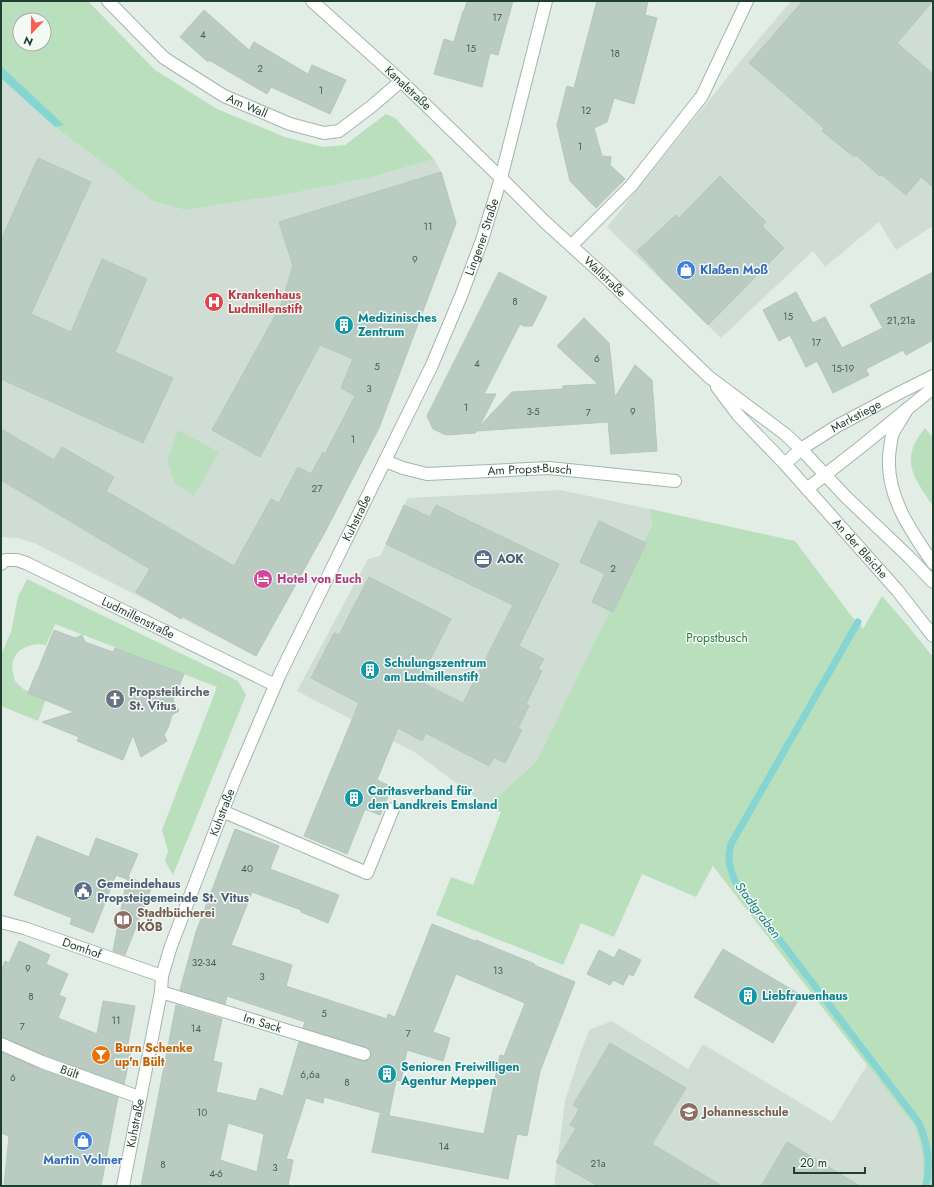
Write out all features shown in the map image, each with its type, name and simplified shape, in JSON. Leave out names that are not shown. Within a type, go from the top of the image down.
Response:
[{"type":"street","name":"Am Wall","points":[[108,1],[164,58],[224,96],[290,124],[324,133],[339,131],[372,106],[401,81]]},
{"type":"street","name":"Kanalstraße","points":[[312,1],[401,81],[501,178]]},
{"type":"street","name":"Lingener Straße","points":[[385,461],[432,365],[461,296],[482,240],[501,178],[546,1]]},
{"type":"street","points":[[572,246],[630,186],[702,96],[747,1]]},
{"type":"street","name":"Wallstraße","points":[[501,178],[545,222],[709,377],[785,434],[801,449]]},
{"type":"street","name":"Markstiege","points":[[785,464],[801,449],[837,426],[933,376]]},
{"type":"street","name":"Wallstraße","points":[[709,377],[738,416],[785,464]]},
{"type":"street","name":"Markstiege","points":[[807,489],[933,388]]},
{"type":"street","points":[[907,409],[893,434],[889,458],[889,477],[897,503],[916,540],[933,563]]},
{"type":"street","name":"An der Bleiche","points":[[801,449],[846,497],[933,582]]},
{"type":"street","name":"Am Propst-Busch","points":[[385,461],[403,468],[427,474],[549,468],[675,481]]},
{"type":"street","name":"Kuhstraße","points":[[123,1186],[162,976],[171,946],[222,811],[275,685],[385,461]]},
{"type":"street","name":"An der Bleiche","points":[[785,464],[897,590],[933,636]]},
{"type":"street","name":"Ludmillenstraße","points":[[1,564],[6,560],[17,560],[26,563],[275,685]]},
{"type":"street","points":[[222,811],[367,873],[393,809]]},
{"type":"street","name":"Domhof","points":[[1,922],[24,928],[162,976]]},
{"type":"street","name":"Im Sack","points":[[160,992],[364,1054]]},
{"type":"street","name":"Bült","points":[[1,1044],[42,1062],[139,1097]]},
{"type":"shaded area","points":[[791,1],[933,1],[933,226],[896,250],[879,222],[825,267],[813,251],[721,338],[607,227],[743,58]]},
{"type":"shaded area","name":"Krankenhaus Ludmillenstift","points":[[1,78],[55,127],[153,201],[185,210],[294,193],[369,178],[434,159],[441,172],[456,223],[380,425],[326,530],[256,656],[34,543],[17,538],[1,537]]},
{"type":"shaded area","points":[[560,490],[650,509],[652,524],[536,762],[487,806],[416,753],[297,691],[368,559],[380,556],[408,498]]},
{"type":"shaded area","name":"Johannesschule","points":[[612,1021],[688,1069],[703,1044],[832,1122],[867,1065],[915,1127],[923,1153],[924,1166],[921,1186],[554,1186],[565,1101],[581,1051],[589,1030]]},
{"type":"green space","points":[[1,1],[88,1],[155,70],[217,109],[285,137],[323,147],[345,145],[386,114],[395,118],[434,159],[369,178],[294,193],[185,210],[153,201],[55,127],[1,78]]},
{"type":"green space","points":[[925,428],[933,438],[933,506],[915,477],[911,459],[912,449]]},
{"type":"green space","points":[[178,430],[219,452],[194,496],[175,484],[167,461]]},
{"type":"green space","name":"Propstbusch","points":[[650,509],[795,541],[863,629],[882,596],[933,657],[933,1186],[921,1186],[923,1163],[920,1141],[915,1127],[713,866],[696,897],[642,874],[614,937],[581,923],[563,965],[436,915],[451,877],[473,885],[501,812],[487,806],[536,762],[652,524]]},
{"type":"green space","points":[[27,579],[238,681],[246,695],[173,875],[165,861],[168,851],[162,830],[217,687],[55,624],[46,645],[33,645],[21,650],[16,654],[12,666],[14,679],[19,685],[30,693],[46,699],[38,721],[1,706],[1,655],[11,632],[18,597]]},
{"type":"water","points":[[1,66],[64,125],[55,127],[1,78]]},
{"type":"building","points":[[467,1],[513,1],[498,55],[490,53],[482,87],[434,74],[444,39],[454,42]]},
{"type":"building","points":[[597,1],[648,1],[645,15],[657,18],[634,104],[614,98],[607,122],[594,128],[602,156],[611,157],[610,165],[625,179],[596,208],[570,181],[557,125],[567,86],[574,88]]},
{"type":"building","points":[[803,1],[933,1],[897,43],[933,74],[933,187],[921,177],[906,195],[881,174],[880,176],[856,155],[854,157],[822,131],[824,128],[749,63]]},
{"type":"building","points":[[204,10],[249,50],[254,42],[308,74],[312,65],[346,80],[330,114],[271,87],[267,94],[209,60],[208,62],[180,37]]},
{"type":"building","points":[[38,158],[91,182],[31,314],[71,332],[102,259],[147,279],[115,352],[173,378],[143,443],[1,379],[1,240]]},
{"type":"building","points":[[441,172],[456,223],[379,428],[326,530],[256,656],[182,616],[181,619],[136,592],[150,569],[1,480],[1,429],[54,460],[62,447],[114,477],[106,491],[234,566],[271,499],[279,503],[298,467],[311,474],[323,452],[325,454],[355,396],[341,388],[353,359],[320,345],[260,457],[212,430],[281,305],[293,266],[279,222]]},
{"type":"building","points":[[720,176],[766,222],[762,226],[784,248],[708,325],[665,282],[637,251],[676,215],[679,218]]},
{"type":"building","points":[[499,272],[547,297],[532,326],[524,326],[520,324],[484,394],[496,394],[479,427],[512,392],[563,389],[563,386],[598,384],[557,346],[584,318],[609,343],[615,397],[635,365],[652,380],[657,451],[611,454],[608,422],[477,431],[475,433],[446,435],[433,429],[427,416]]},
{"type":"building","points":[[933,272],[933,340],[906,355],[903,350],[866,369],[869,375],[833,393],[817,361],[806,367],[790,335],[779,341],[763,310],[796,292],[813,323],[825,317],[842,348],[883,328],[870,305]]},
{"type":"building","points":[[404,505],[430,517],[436,505],[559,564],[519,646],[544,659],[538,669],[542,671],[526,704],[529,706],[518,728],[522,730],[505,763],[494,757],[489,766],[426,733],[422,741],[398,728],[377,780],[392,787],[380,815],[365,809],[347,854],[304,836],[359,703],[311,678],[334,633],[339,635],[369,577],[451,619],[419,681],[463,703],[513,605],[386,544]]},
{"type":"building","points":[[599,521],[646,543],[613,612],[592,602],[605,574],[580,562]]},
{"type":"building","name":"Propsteikirche St. Vitus","points":[[54,630],[75,638],[82,635],[85,642],[113,652],[115,648],[184,674],[173,700],[179,711],[172,715],[164,735],[167,741],[141,757],[133,735],[123,760],[77,741],[79,737],[42,722],[74,712],[28,693],[37,671],[39,671],[38,670]]},
{"type":"building","points":[[235,829],[279,846],[270,869],[339,895],[328,923],[301,912],[301,910],[252,892],[231,945],[292,965],[286,986],[387,1019],[388,1014],[395,1017],[432,924],[475,941],[476,940],[575,982],[540,1071],[527,1136],[517,1134],[508,1179],[372,1152],[380,1114],[484,1134],[500,1055],[504,1056],[525,1003],[456,974],[433,1032],[450,1038],[443,1061],[407,1050],[401,1081],[396,1080],[389,1115],[324,1097],[323,1103],[306,1098],[286,1159],[293,1160],[288,1186],[141,1186],[176,1005],[222,1019],[213,1061],[222,1063],[216,1092],[256,1101],[260,1088],[283,1096],[299,1042],[362,1061],[369,1060],[371,1056],[370,1049],[366,1047],[303,1028],[305,1022],[227,996],[225,1004],[180,990],[196,932]],"holes":[[[228,1123],[264,1134],[257,1172],[220,1160]]]},
{"type":"building","name":"Gemeindehaus Propsteigemeinde St. Vitus","points":[[37,836],[89,857],[96,838],[138,854],[128,877],[152,886],[125,955],[113,951],[127,879],[116,875],[93,933],[70,924],[72,918],[14,895]]},
{"type":"building","points":[[19,941],[50,955],[46,964],[68,974],[59,995],[66,998],[58,1018],[97,1034],[103,1001],[135,1006],[127,1049],[131,1051],[124,1084],[1,1037],[1,972],[5,961],[9,963]]},
{"type":"building","points":[[619,949],[641,960],[633,976],[629,974],[623,985],[613,980],[610,985],[587,974],[599,950],[614,958]]},
{"type":"building","name":"Liebfrauenhaus","points":[[723,949],[801,995],[773,1043],[694,997]]},
{"type":"building","points":[[610,1043],[686,1088],[652,1144],[722,1186],[598,1186],[556,1162],[576,1128],[570,1125],[579,1109],[573,1105]]},
{"type":"building","points":[[1,1052],[39,1069],[118,1097],[101,1186],[4,1186],[9,1136],[1,1133]]},
{"type":"building","points":[[787,1142],[860,1186],[761,1186]]},
{"type":"waterway","name":"Stadtgraben","points":[[858,622],[731,844],[729,863],[735,881],[919,1123],[925,1139],[928,1154],[928,1178],[926,1186]]},
{"type":"place","name":"Klaßen Moß","points":[[686,270]]},
{"type":"place","name":"Krankenhaus Ludmillenstift","points":[[214,302]]},
{"type":"place","name":"Medizinisches Zentrum","points":[[344,325]]},
{"type":"place","name":"AOK","points":[[483,559]]},
{"type":"place","name":"Hotel von Euch","points":[[263,579]]},
{"type":"place","name":"Schulungszentrum am Ludmillenstift","points":[[370,670]]},
{"type":"place","name":"Propsteikirche St. Vitus","points":[[115,699]]},
{"type":"place","name":"Caritasverband für den Landkreis Emsland","points":[[354,798]]},
{"type":"place","name":"Gemeindehaus Propsteigemeinde St. Vitus","points":[[83,891]]},
{"type":"place","name":"Stadtbücherei KÖB","points":[[123,920]]},
{"type":"place","name":"Liebfrauenhaus","points":[[748,996]]},
{"type":"place","name":"Burn Schenke up'n Bült","points":[[101,1055]]},
{"type":"place","name":"Senioren Freiwilligen Agentur Meppen","points":[[387,1074]]},
{"type":"place","name":"Johannesschule","points":[[689,1112]]},
{"type":"place","name":"Martin Volmer","points":[[83,1141]]}]
